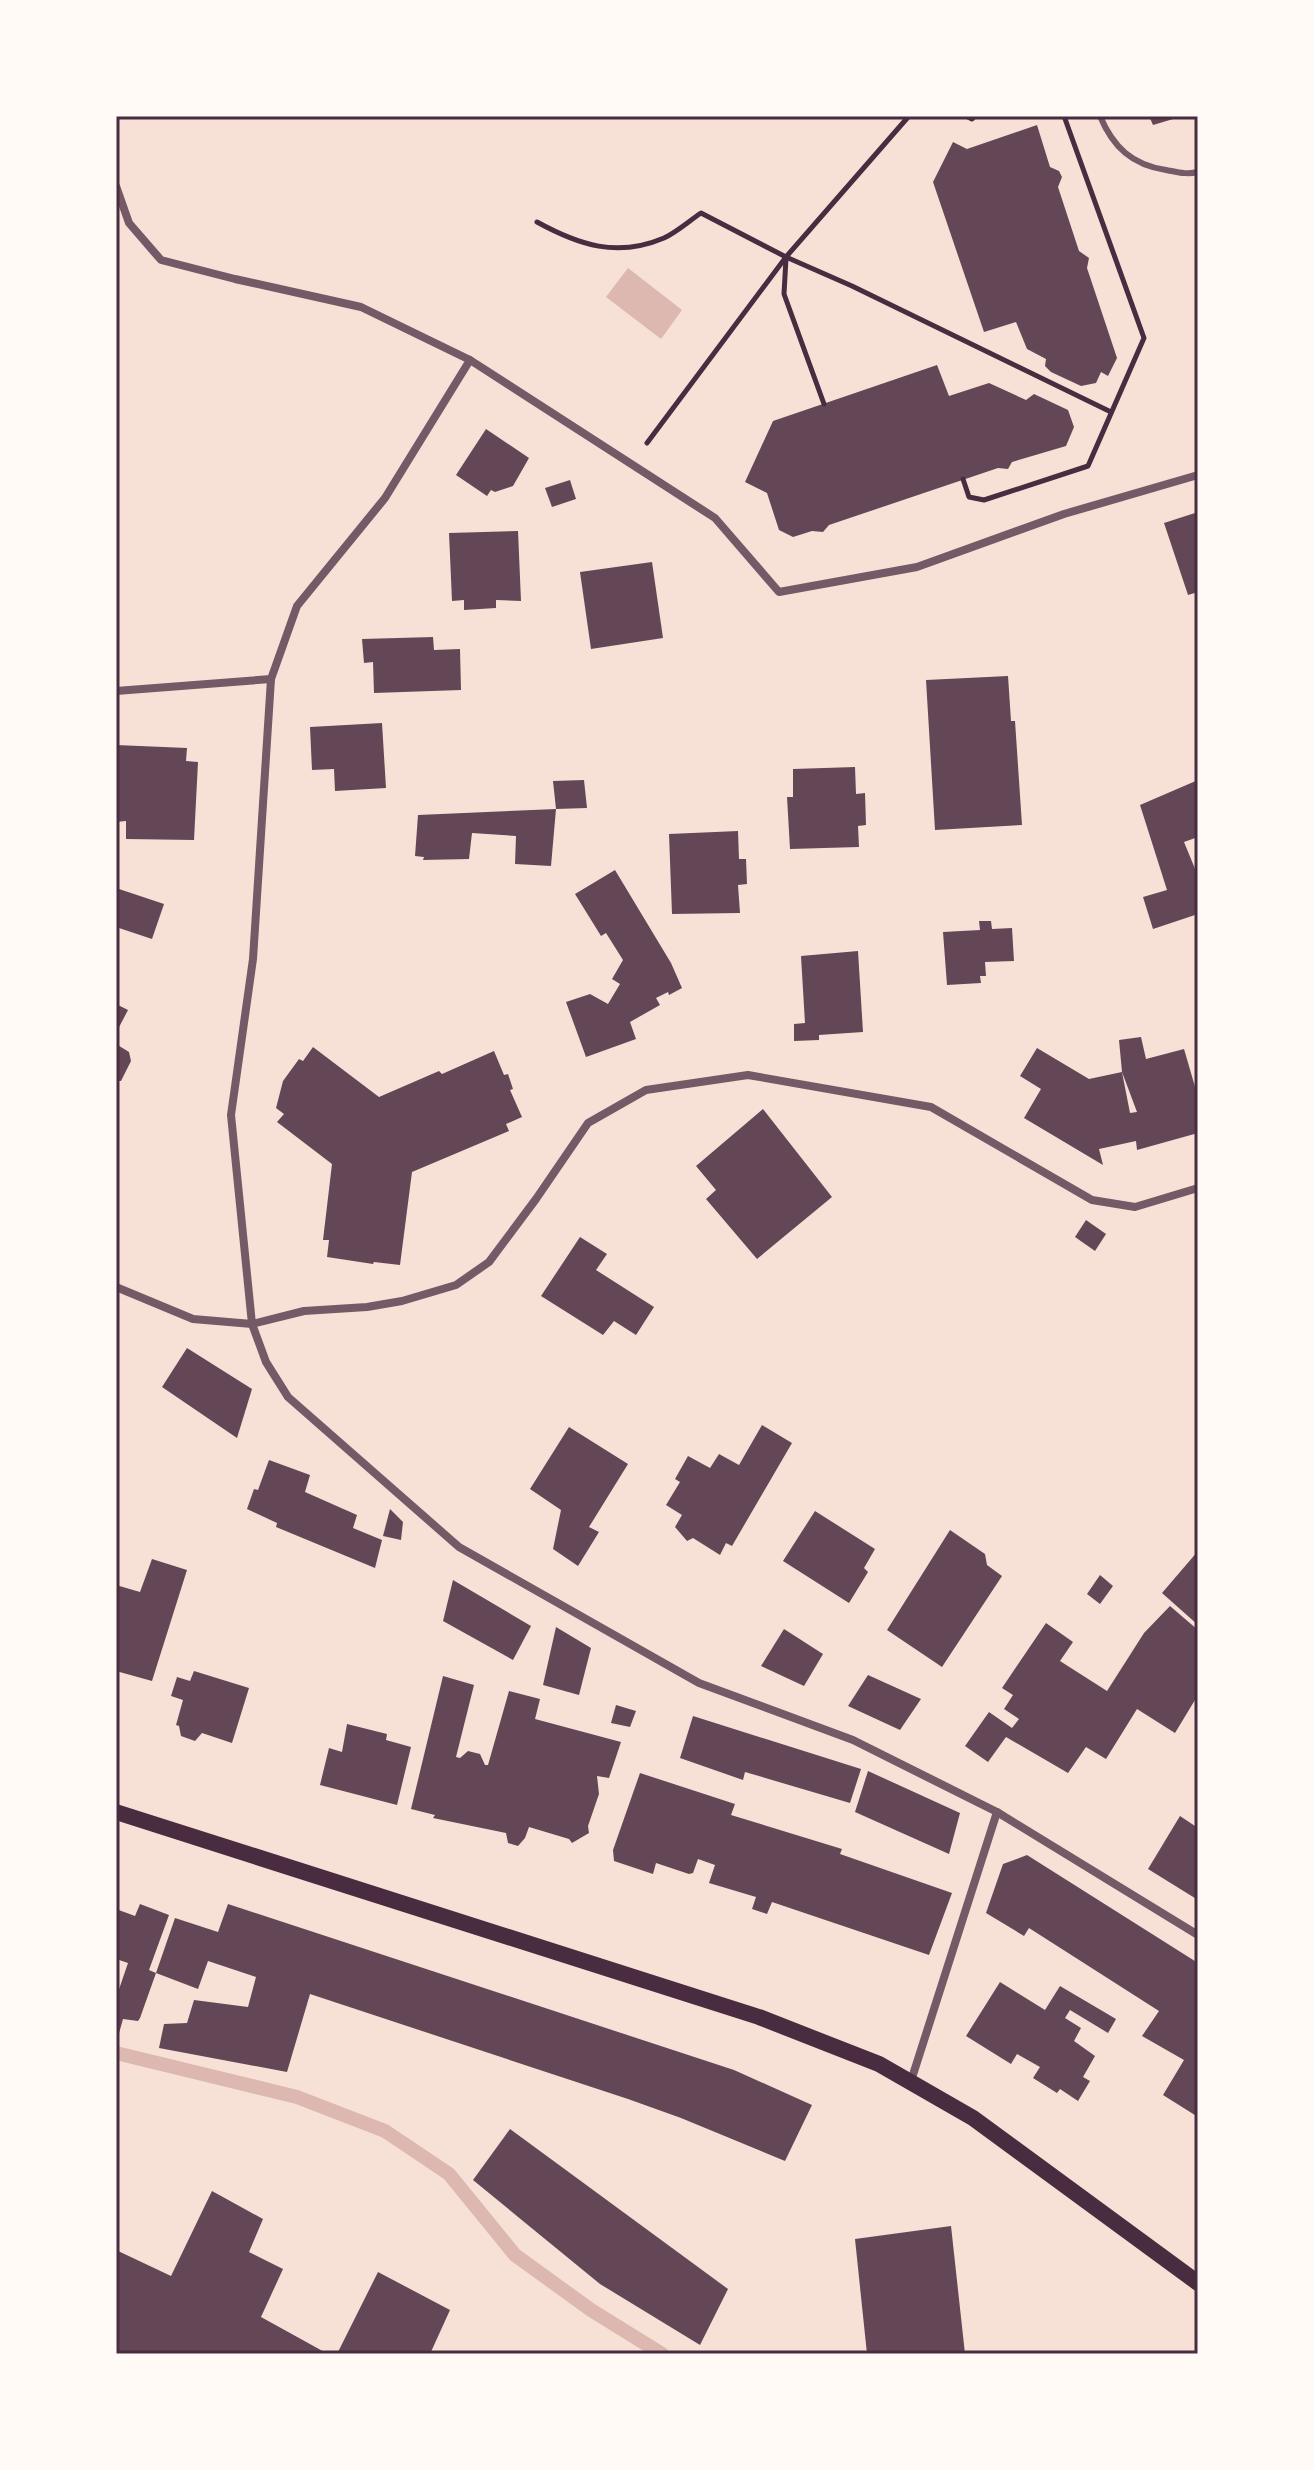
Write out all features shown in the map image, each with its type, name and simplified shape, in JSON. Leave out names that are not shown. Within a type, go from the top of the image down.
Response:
[{"type":"main road","points":[[116,1812],[759,2017],[879,2064],[973,2118],[1198,2283]]},
{"type":"street","points":[[116,186],[129,223],[161,260],[361,307],[470,360],[715,518],[779,592],[917,567],[1064,514],[1198,475]]},
{"type":"street","points":[[470,360],[385,498],[297,606],[271,679],[253,959],[231,1115],[252,1324],[266,1362],[288,1397],[459,1547],[699,1683],[853,1740],[997,1812],[1198,1935]]},
{"type":"street","points":[[116,691],[271,679]]},
{"type":"street","points":[[116,1287],[193,1319],[252,1324],[304,1311],[367,1307],[402,1301],[456,1285],[489,1262],[588,1123],[646,1090],[748,1075],[931,1107],[1092,1200],[1135,1207],[1198,1188]]},
{"type":"street","points":[[911,2081],[997,1812]]},
{"type":"lane","points":[[1100,116],[1109,138],[1143,167],[1190,174],[1198,172]]},
{"type":"path","points":[[652,438],[786,257],[909,116]]},
{"type":"path","points":[[966,116],[972,119],[975,116]]},
{"type":"path","points":[[963,479],[969,497],[984,500],[1088,466],[1144,338],[1064,116]]},
{"type":"path","points":[[537,222],[566,238],[590,246],[622,248],[667,237],[701,213],[786,257],[1111,412]]},
{"type":"path","points":[[786,257],[784,294],[824,404]]},
{"type":"shaded area","points":[[628,268],[682,310],[661,339],[606,297]]},
{"type":"building","points":[[1149,116],[1180,116],[1180,117],[1153,125]]},
{"type":"building","points":[[1037,125],[1050,167],[1059,171],[1062,177],[1058,187],[1079,251],[1089,258],[1087,268],[1117,358],[1108,376],[1101,372],[1096,383],[1081,386],[1051,372],[1045,366],[1046,359],[1027,349],[1016,322],[984,332],[933,182],[953,142],[967,149]]},
{"type":"building","points":[[937,365],[949,396],[989,383],[1026,400],[1034,394],[1068,410],[1074,427],[1066,446],[1012,462],[1008,469],[998,468],[829,525],[823,532],[812,531],[793,537],[779,530],[767,493],[745,482],[773,421]]},
{"type":"building","points":[[486,429],[529,458],[513,486],[495,492],[491,490],[487,496],[456,475]]},
{"type":"building","points":[[570,480],[576,499],[552,507],[545,488]]},
{"type":"building","points":[[1198,512],[1198,592],[1188,595],[1164,523]]},
{"type":"building","points":[[518,531],[521,601],[496,600],[496,608],[464,610],[464,600],[452,601],[449,533]]},
{"type":"building","points":[[652,562],[663,638],[591,649],[580,572]]},
{"type":"building","points":[[433,637],[434,650],[460,649],[461,690],[374,693],[373,662],[364,663],[362,639]]},
{"type":"building","points":[[1008,676],[1011,721],[1015,721],[1022,825],[935,830],[926,680]]},
{"type":"building","points":[[382,723],[386,788],[335,791],[334,769],[312,770],[310,727]]},
{"type":"building","points":[[116,745],[187,748],[186,761],[198,762],[194,840],[126,839],[126,821],[116,822]]},
{"type":"building","points":[[855,767],[856,794],[865,793],[866,825],[858,826],[859,847],[790,849],[787,797],[793,797],[793,769]]},
{"type":"building","points":[[584,780],[587,808],[556,809],[553,781]]},
{"type":"building","points":[[1198,780],[1198,837],[1184,842],[1198,876],[1198,914],[1153,929],[1143,897],[1167,890],[1140,805]]},
{"type":"building","points":[[556,809],[551,866],[515,864],[516,836],[472,833],[469,859],[423,860],[424,857],[415,856],[418,815]]},
{"type":"building","points":[[738,831],[739,859],[746,859],[747,884],[738,885],[740,913],[672,914],[669,834]]},
{"type":"building","points":[[615,870],[671,963],[682,988],[656,998],[660,1005],[630,1022],[636,1039],[586,1057],[566,1002],[590,994],[608,1004],[620,984],[612,979],[623,960],[606,933],[601,936],[575,894]]},
{"type":"building","points":[[116,888],[164,904],[152,939],[116,927]]},
{"type":"building","points":[[979,921],[991,921],[992,929],[1012,928],[1014,961],[985,962],[986,976],[980,976],[981,983],[947,985],[943,932],[980,930]]},
{"type":"building","points":[[858,951],[863,1032],[819,1035],[819,1040],[794,1041],[794,1024],[805,1023],[801,956]]},
{"type":"building","points":[[116,1004],[128,1010],[116,1033]]},
{"type":"building","points":[[1141,1037],[1146,1059],[1184,1049],[1198,1097],[1198,1133],[1137,1150],[1136,1141],[1099,1149],[1103,1165],[1024,1118],[1041,1089],[1020,1076],[1037,1048],[1089,1079],[1122,1072],[1119,1040]],"holes":[[[1122,1072],[1137,1112],[1130,1113]]]},
{"type":"building","points":[[116,1044],[129,1052],[131,1061],[121,1081],[116,1081]]},
{"type":"building","points":[[313,1047],[379,1097],[494,1051],[504,1075],[508,1074],[513,1089],[510,1090],[522,1117],[506,1124],[509,1131],[412,1172],[400,1265],[327,1257],[329,1240],[323,1240],[332,1164],[277,1122],[284,1114],[276,1108],[283,1081],[299,1059],[303,1061]]},
{"type":"building","points":[[763,1109],[832,1197],[757,1259],[706,1199],[716,1190],[696,1166]]},
{"type":"building","points":[[1086,1220],[1106,1234],[1095,1251],[1075,1237]]},
{"type":"building","points":[[580,1237],[607,1254],[596,1270],[654,1307],[636,1335],[614,1321],[603,1335],[541,1296]]},
{"type":"building","points":[[187,1348],[252,1389],[237,1438],[162,1387]]},
{"type":"building","points":[[762,1425],[792,1443],[732,1546],[726,1543],[720,1555],[693,1538],[687,1541],[675,1527],[682,1515],[666,1505],[680,1482],[675,1479],[688,1456],[710,1468],[719,1454],[739,1465]]},
{"type":"building","points":[[569,1427],[628,1464],[589,1527],[599,1532],[578,1566],[553,1549],[561,1510],[530,1489]]},
{"type":"building","points":[[269,1460],[310,1475],[305,1492],[357,1515],[353,1528],[382,1540],[375,1568],[276,1527],[277,1523],[247,1509]]},
{"type":"building","points":[[390,1509],[403,1522],[401,1540],[383,1536]]},
{"type":"building","points":[[815,1511],[875,1549],[864,1568],[868,1572],[849,1603],[783,1561]]},
{"type":"building","points":[[950,1530],[985,1554],[987,1565],[1002,1576],[942,1667],[887,1630]]},
{"type":"building","points":[[1198,1551],[1198,1625],[1162,1593]]},
{"type":"building","points":[[152,1559],[187,1570],[152,1681],[116,1671],[116,1585],[140,1592]]},
{"type":"building","points":[[1100,1575],[1113,1586],[1100,1604],[1087,1594]]},
{"type":"building","points":[[453,1580],[531,1626],[513,1660],[443,1621]]},
{"type":"building","points":[[1170,1606],[1198,1630],[1198,1695],[1175,1733],[1137,1709],[1106,1759],[1086,1747],[1068,1773],[1006,1737],[988,1762],[965,1746],[989,1712],[1012,1728],[1019,1719],[1004,1709],[1013,1695],[1002,1688],[1046,1623],[1073,1642],[1060,1661],[1107,1691],[1144,1633]]},
{"type":"building","points":[[556,1627],[591,1648],[579,1695],[543,1685]]},
{"type":"building","points":[[784,1629],[823,1654],[804,1686],[761,1666]]},
{"type":"building","points":[[194,1671],[249,1688],[232,1743],[202,1733],[195,1741],[181,1736],[176,1725],[183,1700],[171,1696],[177,1677],[190,1681]]},
{"type":"building","points":[[868,1675],[921,1699],[900,1730],[848,1706]]},
{"type":"building","points":[[443,1676],[474,1685],[456,1757],[460,1758],[468,1751],[480,1754],[485,1765],[488,1765],[509,1691],[540,1699],[535,1719],[621,1742],[609,1778],[597,1776],[599,1794],[588,1826],[589,1833],[572,1843],[569,1839],[529,1827],[518,1846],[508,1843],[506,1833],[433,1818],[435,1815],[411,1809]]},
{"type":"building","points":[[616,1705],[636,1711],[630,1727],[611,1723]]},
{"type":"building","points":[[693,1716],[861,1769],[850,1803],[745,1772],[743,1780],[680,1758]]},
{"type":"building","points":[[347,1724],[387,1734],[386,1740],[411,1747],[397,1805],[320,1785],[329,1748],[342,1752]]},
{"type":"building","points":[[868,1771],[960,1813],[949,1854],[855,1812]]},
{"type":"building","points":[[640,1773],[735,1804],[731,1815],[842,1849],[840,1854],[952,1893],[929,1955],[772,1902],[767,1914],[752,1909],[756,1897],[709,1883],[715,1865],[698,1859],[693,1873],[689,1874],[656,1863],[653,1874],[614,1861],[613,1850]]},
{"type":"building","points":[[1180,1816],[1198,1828],[1198,1900],[1148,1869]]},
{"type":"building","points":[[1027,1855],[1198,1963],[1198,2117],[1163,2095],[1184,2060],[1142,2036],[1159,2011],[1029,1928],[1024,1936],[986,1913],[1003,1864]]},
{"type":"building","points":[[140,1904],[169,1915],[149,1970],[156,1973],[140,2018],[138,2021],[123,2019],[116,2044],[116,1998],[128,1963],[116,1959],[116,1909],[135,1916]]},
{"type":"building","points":[[228,1904],[734,2070],[812,2105],[785,2161],[628,2099],[310,1994],[287,2072],[159,2048],[164,2024],[187,2023],[194,2000],[248,2007],[256,1977],[208,1961],[198,1989],[156,1973],[175,1918],[218,1932]]},
{"type":"building","points":[[1000,1982],[1045,2010],[1060,1986],[1116,2019],[1108,2033],[1070,2010],[1065,2018],[1081,2028],[1074,2041],[1095,2056],[1083,2077],[1090,2081],[1078,2101],[1060,2089],[1057,2093],[1033,2078],[1040,2067],[1017,2054],[1011,2064],[966,2036]]},
{"type":"building","points":[[510,2129],[728,2289],[700,2345],[600,2284],[473,2180]]},
{"type":"building","points":[[212,2191],[263,2219],[249,2252],[283,2269],[261,2317],[328,2354],[116,2354],[116,2250],[171,2276]]},
{"type":"building","points":[[951,2226],[965,2354],[867,2354],[855,2239]]},
{"type":"building","points":[[378,2272],[450,2310],[430,2354],[337,2354]]},
{"type":"waterway","points":[[116,2053],[297,2097],[385,2131],[449,2174],[515,2255],[591,2310],[662,2354]]}]
